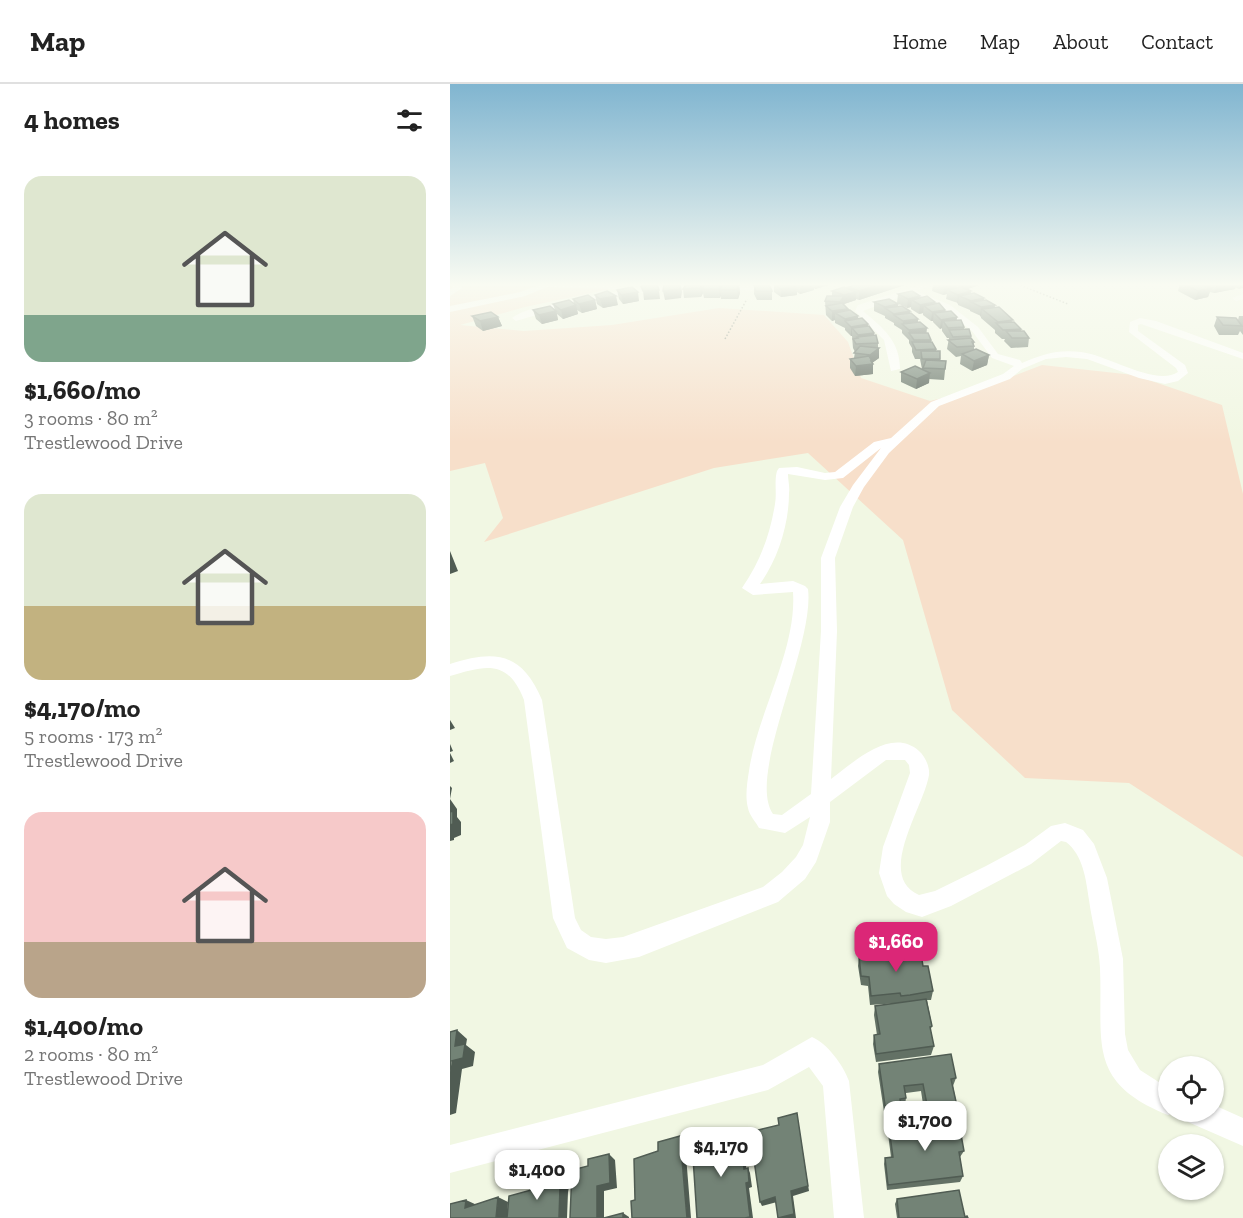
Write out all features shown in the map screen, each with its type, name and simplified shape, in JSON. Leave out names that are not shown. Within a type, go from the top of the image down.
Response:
[{"type":"street","points":[[886,337],[891,343],[896,361],[895,369]]},
{"type":"street","points":[[981,337],[995,356],[1017,362],[1019,366]]},
{"type":"street","points":[[1019,366],[1026,366],[1046,356],[1085,356],[1111,362],[1149,379],[1164,381],[1178,378],[1183,373],[1181,367],[1141,337]]},
{"type":"street","points":[[1187,337],[1243,356]]},
{"type":"street","points":[[450,670],[478,661],[502,662],[515,669],[528,684],[533,700],[564,918],[574,939],[591,951],[620,951],[770,895],[788,883],[805,864],[815,844],[820,822],[829,632],[827,562],[841,519],[877,459],[937,402],[951,395],[1013,375],[1019,366]]},
{"type":"street","points":[[894,441],[881,443],[842,474],[824,475],[793,468],[783,471],[781,475],[784,493],[770,552],[750,588],[788,586],[800,589],[801,603],[786,673],[769,720],[759,760],[756,788],[763,818],[776,826],[794,819],[804,807],[880,754],[898,749],[912,754],[920,766],[920,773],[895,846],[890,872],[895,890],[912,904],[922,906],[941,900],[1031,852],[1054,835],[1062,832],[1071,834],[1080,841],[1090,856],[1096,875],[1112,962],[1111,1037],[1116,1058],[1128,1076],[1144,1091],[1158,1097]]},
{"type":"street","points":[[450,1159],[768,1077],[812,1050],[836,1081],[849,1218]]},
{"type":"street","points":[[1220,1122],[1243,1132]]},
{"type":"shaded area","points":[[450,337],[843,337],[848,342],[861,378],[930,401],[980,389],[1042,365],[1134,375],[1222,405],[1243,494],[1243,857],[1129,783],[1025,778],[952,710],[903,540],[808,453],[714,468],[484,542],[503,518],[485,463],[450,471]]},
{"type":"building","points":[[876,337],[878,343],[856,344],[853,339]]},
{"type":"building","points":[[912,337],[930,337],[931,340],[914,340]]},
{"type":"building","points":[[971,338],[974,346],[957,347],[948,340]]},
{"type":"building","points":[[912,342],[932,342],[936,349],[916,350]]},
{"type":"building","points":[[860,346],[879,348],[870,355],[854,353]]},
{"type":"building","points":[[976,349],[989,355],[974,361],[962,354]]},
{"type":"building","points":[[921,351],[940,351],[940,359],[922,359]]},
{"type":"building","points":[[869,356],[873,364],[856,366],[850,359]]},
{"type":"building","points":[[926,360],[946,361],[945,369],[923,368]]},
{"type":"building","points":[[915,366],[930,373],[917,379],[901,372]]},
{"type":"building","points":[[453,811],[453,824],[450,825],[450,812]]},
{"type":"building","points":[[920,948],[923,966],[928,966],[933,991],[901,996],[900,993],[871,996],[869,977],[861,976],[859,956]]},
{"type":"building","points":[[926,999],[934,1046],[876,1054],[874,1035],[880,1034],[875,1006]]},
{"type":"building","points":[[457,1030],[455,1046],[465,1044],[463,1058],[451,1061],[450,1072],[450,1032]]},
{"type":"building","points":[[951,1054],[956,1078],[951,1079],[957,1106],[928,1110],[923,1084],[904,1086],[906,1098],[900,1099],[903,1116],[887,1119],[879,1064]]},
{"type":"building","points":[[797,1113],[808,1186],[791,1191],[794,1214],[778,1218],[775,1197],[760,1202],[750,1132],[779,1125],[778,1118]]},
{"type":"building","points":[[958,1118],[964,1151],[959,1152],[963,1176],[888,1185],[885,1158],[893,1157],[889,1128],[922,1124],[921,1120]]},
{"type":"building","points":[[740,1131],[744,1169],[748,1168],[749,1182],[746,1183],[750,1217],[697,1218],[692,1142]]},
{"type":"building","points":[[680,1136],[687,1218],[632,1218],[631,1201],[635,1200],[634,1159],[658,1151],[658,1142]]},
{"type":"building","points":[[609,1154],[610,1183],[597,1186],[597,1218],[570,1218],[572,1170],[588,1166],[588,1159]]},
{"type":"building","points":[[561,1176],[559,1218],[507,1218],[509,1196],[535,1189],[535,1183]]},
{"type":"building","points":[[959,1190],[965,1217],[968,1218],[899,1218],[897,1199]]},
{"type":"building","points":[[498,1197],[496,1218],[450,1218],[450,1204],[466,1200],[465,1208]]},
{"type":"building","points":[[623,1213],[623,1218],[604,1218]]}]
